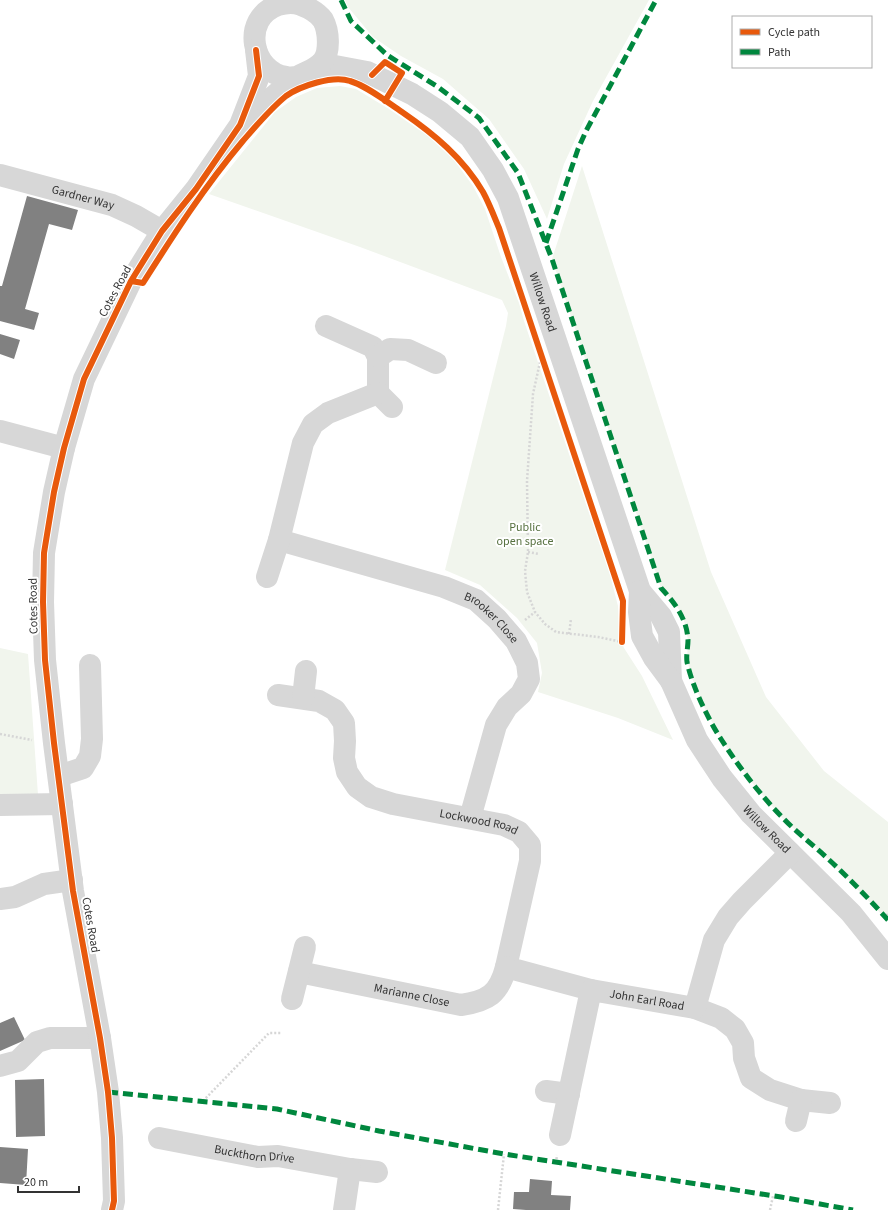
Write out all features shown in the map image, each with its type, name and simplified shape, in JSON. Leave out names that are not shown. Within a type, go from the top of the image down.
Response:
[{"type":"street","points":[[298,3],[308,7],[318,14],[328,49],[324,60],[306,73],[285,77],[271,71],[263,62],[256,50],[254,33],[258,22],[275,4],[298,3]]},
{"type":"street","name":"Willow Road","points":[[318,14],[345,50],[367,72]]},
{"type":"street","name":"Cotes Road","points":[[112,1210],[114,1201],[112,1138],[108,1092],[72,880],[45,660],[43,602],[44,553],[54,492],[64,448],[84,379],[131,281],[162,231],[196,189],[240,125],[259,76],[256,50]]},
{"type":"street","name":"Willow Road","points":[[306,73],[334,66],[367,72],[412,94],[440,112],[470,137],[493,170],[508,198],[640,591],[639,612],[629,637],[654,658],[671,681],[696,740],[722,778],[751,814],[851,913],[888,959]]},
{"type":"street","name":"Cotes Road","points":[[240,125],[306,73]]},
{"type":"street","name":"Gardner Way","points":[[0,175],[112,205],[136,216],[162,231]]},
{"type":"street","points":[[326,326],[374,348],[382,383]]},
{"type":"street","points":[[267,577],[279,540],[303,443],[313,424],[328,413],[382,383],[390,349],[408,350],[436,363]]},
{"type":"street","points":[[0,431],[64,448]]},
{"type":"street","name":"Brooker Close","points":[[279,540],[444,587],[476,600],[497,619],[516,641],[527,663],[529,679],[521,694],[507,708],[496,725],[470,818]]},
{"type":"street","name":"Willow Road","points":[[640,591],[661,616],[669,632],[671,681]]},
{"type":"street","points":[[59,776],[83,768],[90,756],[92,739],[90,665]]},
{"type":"street","points":[[302,698],[306,671]]},
{"type":"street","name":"Lockwood Road","points":[[278,695],[319,701],[335,710],[344,723],[346,742],[344,758],[347,772],[357,787],[371,797],[393,804],[504,825],[519,832],[530,845],[530,861],[506,967]]},
{"type":"street","points":[[0,805],[62,804]]},
{"type":"street","name":"John Earl Road","points":[[591,990],[695,1008],[714,940],[742,901],[790,853]]},
{"type":"street","points":[[0,899],[15,897],[44,884],[72,880]]},
{"type":"street","points":[[292,999],[305,947]]},
{"type":"street","points":[[506,967],[591,990],[560,1135]]},
{"type":"street","name":"Marianne Close","points":[[299,972],[461,1005],[476,1003],[491,996],[502,982],[506,967]]},
{"type":"street","points":[[695,1008],[721,1018],[735,1029],[743,1043],[744,1058],[751,1078],[770,1090],[800,1100],[830,1103]]},
{"type":"street","points":[[0,1066],[18,1061],[37,1042],[50,1038],[100,1038]]},
{"type":"street","points":[[546,1091],[569,1094]]},
{"type":"street","points":[[796,1121],[800,1100]]},
{"type":"street","name":"Buckthorn Drive","points":[[170,1145],[258,1157],[278,1156],[350,1169],[377,1172]]},
{"type":"street","points":[[344,1210],[350,1169]]},
{"type":"path","points":[[542,358],[545,365]]},
{"type":"path","points":[[542,358],[540,361],[534,394],[527,481],[528,552],[525,571],[527,592],[535,612],[556,632],[598,637],[619,642],[629,637]]},
{"type":"path","points":[[528,552],[539,554]]},
{"type":"path","points":[[569,634],[571,619]]},
{"type":"path","points":[[0,734],[54,743]]},
{"type":"path","points":[[882,914],[888,915]]},
{"type":"path","points":[[203,1101],[269,1033],[281,1033]]},
{"type":"path","points":[[498,1210],[504,1154]]},
{"type":"path","points":[[770,1210],[773,1196]]},
{"type":"green space","points":[[345,0],[649,0],[593,101],[564,164],[547,219],[524,169],[489,119],[443,79],[401,56],[373,37],[348,7]]},
{"type":"green space","name":"Public open space","points":[[340,86],[356,89],[389,109],[428,136],[454,160],[473,186],[485,209],[501,257],[519,303],[610,575],[618,606],[619,636],[624,648],[642,676],[673,740],[618,718],[538,692],[542,673],[537,643],[517,618],[480,585],[445,570],[506,326],[508,313],[502,300],[360,247],[209,194],[275,112],[296,97],[317,88]]},
{"type":"green space","points":[[582,166],[711,572],[766,697],[824,771],[888,822],[888,921],[825,856],[783,819],[749,779],[721,739],[702,703],[692,678],[687,660],[688,640],[685,624],[680,611],[661,588],[552,259]]},
{"type":"green space","points":[[0,648],[28,654],[38,795],[0,795]]},
{"type":"building","points":[[27,196],[78,210],[72,230],[49,224],[25,309],[39,313],[34,330],[0,321],[0,286],[2,286]]},
{"type":"building","points":[[0,334],[20,340],[14,359],[0,354]]},
{"type":"building","points":[[14,1017],[25,1040],[0,1051],[0,1023]]},
{"type":"building","points":[[44,1079],[45,1136],[16,1137],[15,1080]]},
{"type":"building","points":[[0,1147],[28,1149],[26,1185],[0,1183]]},
{"type":"building","points":[[530,1179],[552,1181],[551,1195],[571,1196],[570,1210],[513,1209],[514,1192],[529,1192]]},
{"type":"marked path","points":[[341,0],[351,21],[387,55],[438,87],[479,118],[518,173],[552,259],[661,588],[683,618],[688,640],[687,662],[689,671],[706,712],[716,731],[735,760],[766,800],[793,828],[850,880],[888,920]]},
{"type":"marked path","points":[[546,243],[578,149],[586,131],[656,0]]},
{"type":"marked path","points":[[108,1092],[277,1109],[379,1131],[504,1154],[781,1197],[853,1210]]},
{"type":"cycle path","points":[[112,1210],[114,1201],[112,1138],[108,1092],[100,1038],[73,891],[45,660],[43,602],[44,553],[54,492],[64,448],[84,379],[131,281],[162,231],[196,189],[240,125],[259,76],[256,50]]},
{"type":"cycle path","points":[[372,75],[385,62],[402,73],[385,101]]},
{"type":"cycle path","points":[[131,281],[143,283],[166,246],[228,159],[269,112],[292,92],[308,85],[326,80],[335,79],[350,81],[370,90],[414,120],[447,148],[466,168],[483,192],[499,228],[623,601],[622,642]]}]
